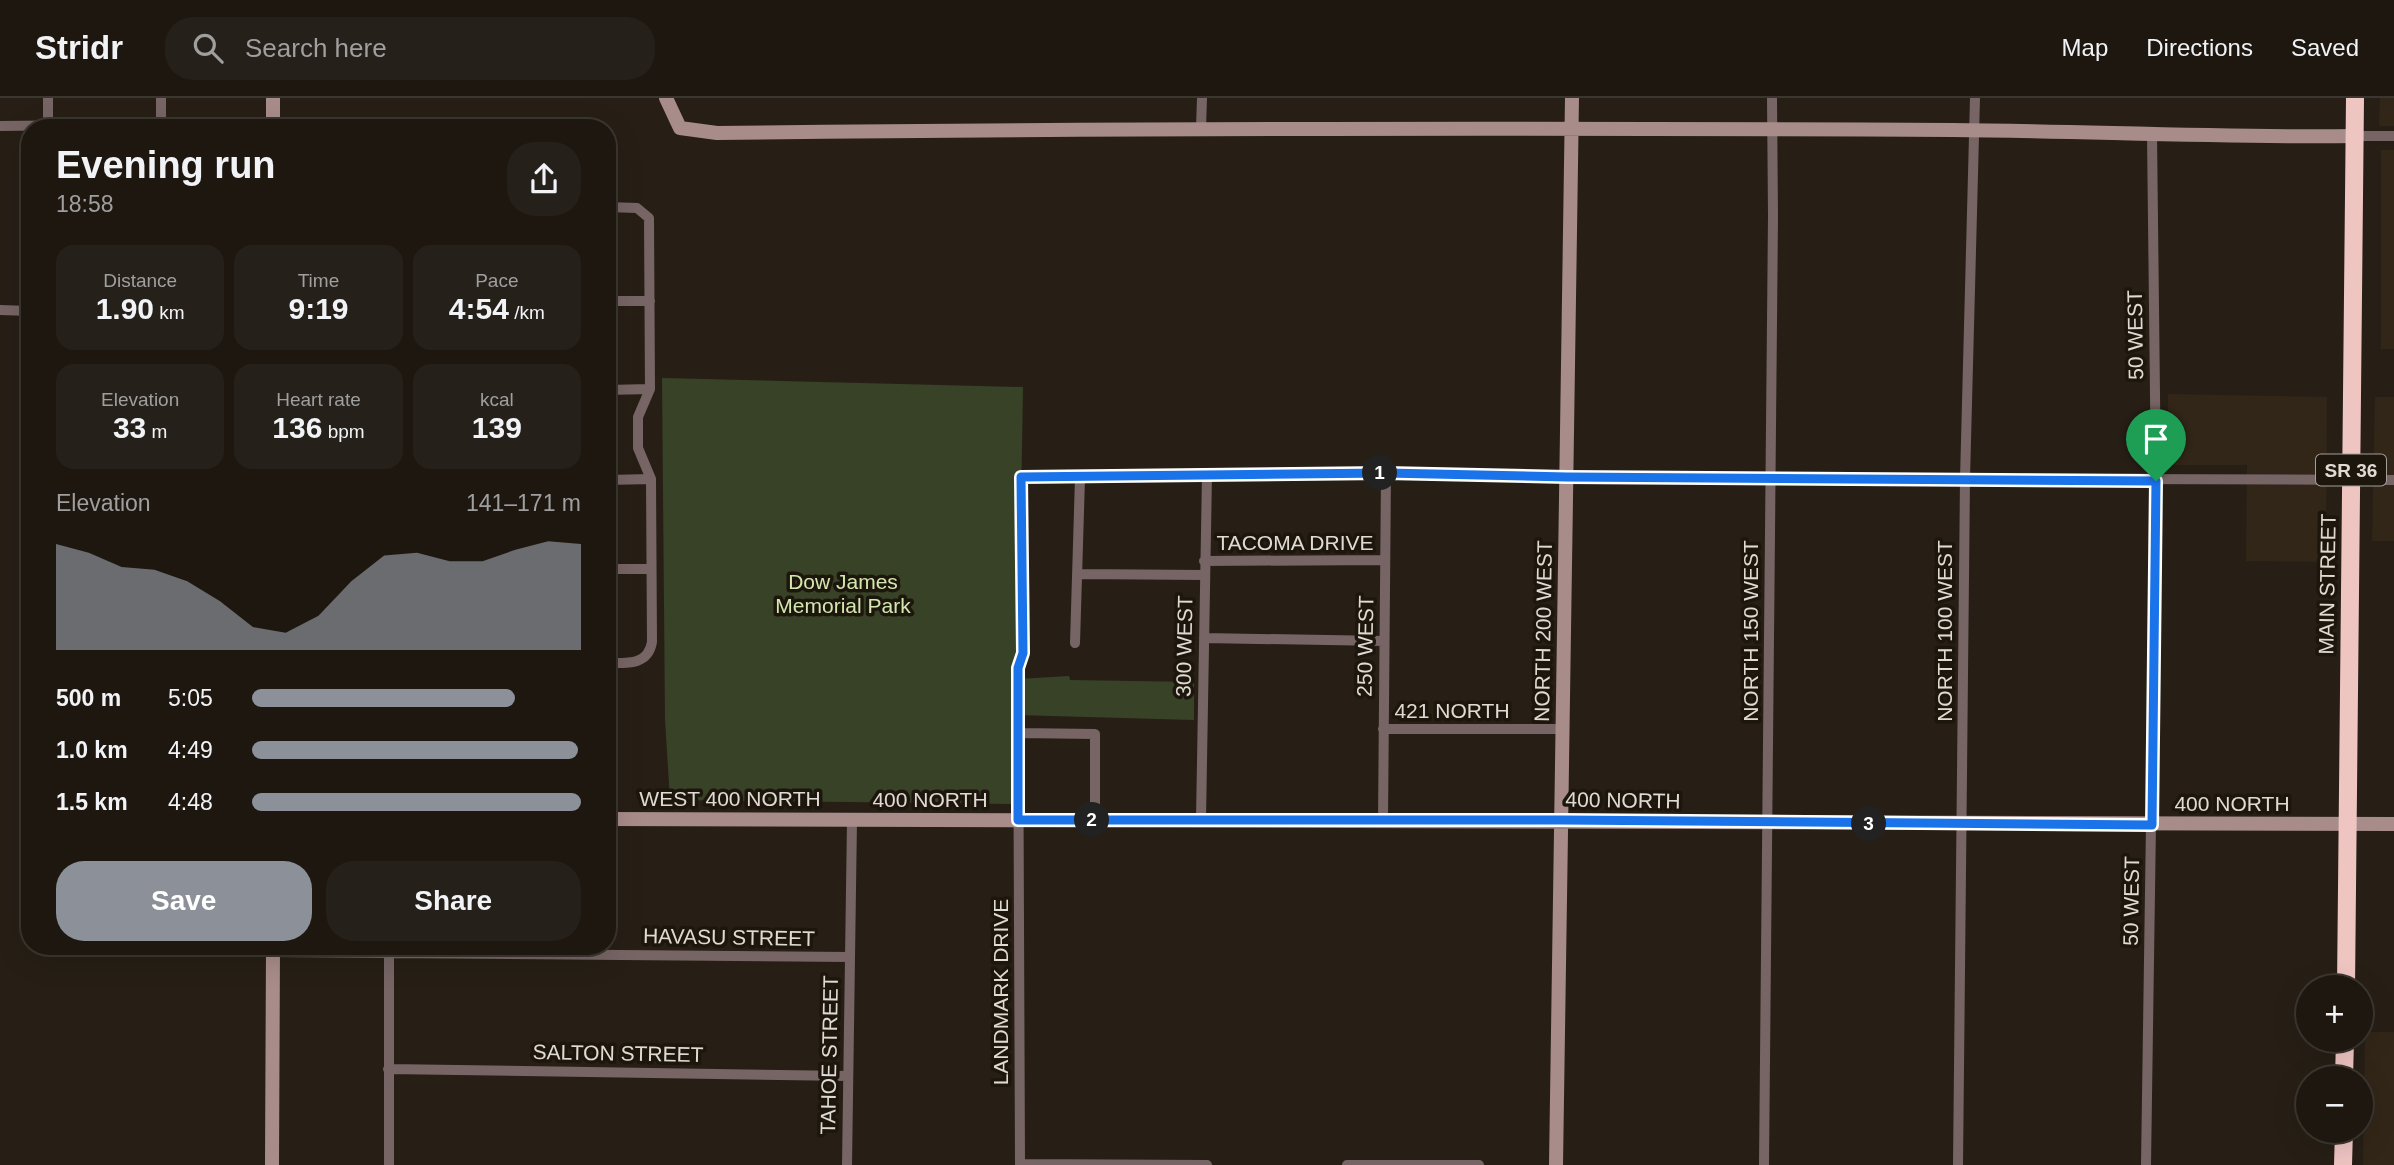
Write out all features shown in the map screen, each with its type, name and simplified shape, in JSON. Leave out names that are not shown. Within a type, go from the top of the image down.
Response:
[{"type":"highway","name":"MAIN STREET","points":[[2346,975],[2356,98]]},
{"type":"highway","points":[[2343,1165],[2344,1143]]},
{"type":"street","points":[[48,98],[48,119]]},
{"type":"street","points":[[161,98],[161,119]]},
{"type":"street","points":[[273,98],[273,119]]},
{"type":"street","points":[[666,98],[680,128],[717,133],[1201,128],[1975,131],[2394,136]]},
{"type":"street","points":[[1201,128],[1202,98]]},
{"type":"street","name":"NORTH 200 WEST","points":[[1556,1165],[1572,98]]},
{"type":"street","name":"NORTH 150 WEST","points":[[1764,1165],[1772,98]]},
{"type":"street","name":"NORTH 100 WEST","points":[[1958,1165],[1965,479],[1975,98]]},
{"type":"street","points":[[0,127],[21,127]]},
{"type":"street","name":"50 WEST","points":[[2146,1165],[2156,481],[2152,134]]},
{"type":"street","points":[[616,207],[629,207],[644,212],[649,226],[650,389],[638,417],[638,448],[651,480],[650,649],[640,660],[616,662]]},
{"type":"street","points":[[616,301],[650,301]]},
{"type":"street","points":[[0,310],[21,311]]},
{"type":"street","points":[[616,390],[650,389]]},
{"type":"street","points":[[1075,643],[1080,478],[1386,473],[1567,477],[2394,480]]},
{"type":"street","name":"250 WEST","points":[[1383,820],[1386,473]]},
{"type":"street","name":"300 WEST","points":[[1201,819],[1204,561],[1208,474]]},
{"type":"street","name":"LANDMARK DRIVE","points":[[1020,1164],[1018,668],[1023,653],[1021,477],[1080,478]]},
{"type":"street","points":[[616,480],[651,480]]},
{"type":"street","name":"TACOMA DRIVE","points":[[1204,561],[1385,561]]},
{"type":"street","points":[[616,569],[651,569]]},
{"type":"street","points":[[1078,575],[1204,575]]},
{"type":"street","points":[[1204,638],[1384,641]]},
{"type":"street","name":"421 NORTH","points":[[1383,729],[1563,729]]},
{"type":"street","points":[[1018,733],[1096,734],[1095,820]]},
{"type":"street","name":"WEST 400 NORTH","points":[[616,819],[852,820]]},
{"type":"street","name":"400 NORTH","points":[[852,820],[2394,824]]},
{"type":"street","name":"TAHOE STREET","points":[[847,1165],[852,820]]},
{"type":"street","points":[[272,955],[272,1165]]},
{"type":"street","points":[[388,955],[389,1165]]},
{"type":"street","name":"HAVASU STREET","points":[[616,955],[850,957]]},
{"type":"street","name":"SALTON STREET","points":[[388,1069],[848,1076]]},
{"type":"street","points":[[1020,1164],[1207,1165]]},
{"type":"street","points":[[1347,1165],[1479,1165]]},
{"type":"shaded area","points":[[2380,98],[2394,98],[2394,126],[2379,126]]},
{"type":"shaded area","points":[[2381,150],[2394,150],[2394,349],[2381,349]]},
{"type":"shaded area","points":[[2168,394],[2327,397],[2326,562],[2246,561],[2247,465],[2168,465]]},
{"type":"shaded area","points":[[2375,397],[2394,397],[2394,541],[2372,541]]},
{"type":"shaded area","points":[[2373,1032],[2394,1032],[2394,1165],[2363,1165],[2363,1143],[2373,1143],[2373,1066],[2364,1066],[2365,1052],[2373,1052]]},
{"type":"green space","name":"Dow James Memorial Park","points":[[662,378],[1023,387],[1018,679],[1069,676],[1070,680],[1194,682],[1194,720],[1016,715],[1015,804],[670,800],[665,719]]},
{"type":"route","points":[[1386,473],[1567,477],[2156,481],[2152,825],[1562,820],[1018,820],[1018,668],[1023,653],[1021,477],[1386,473]]}]
